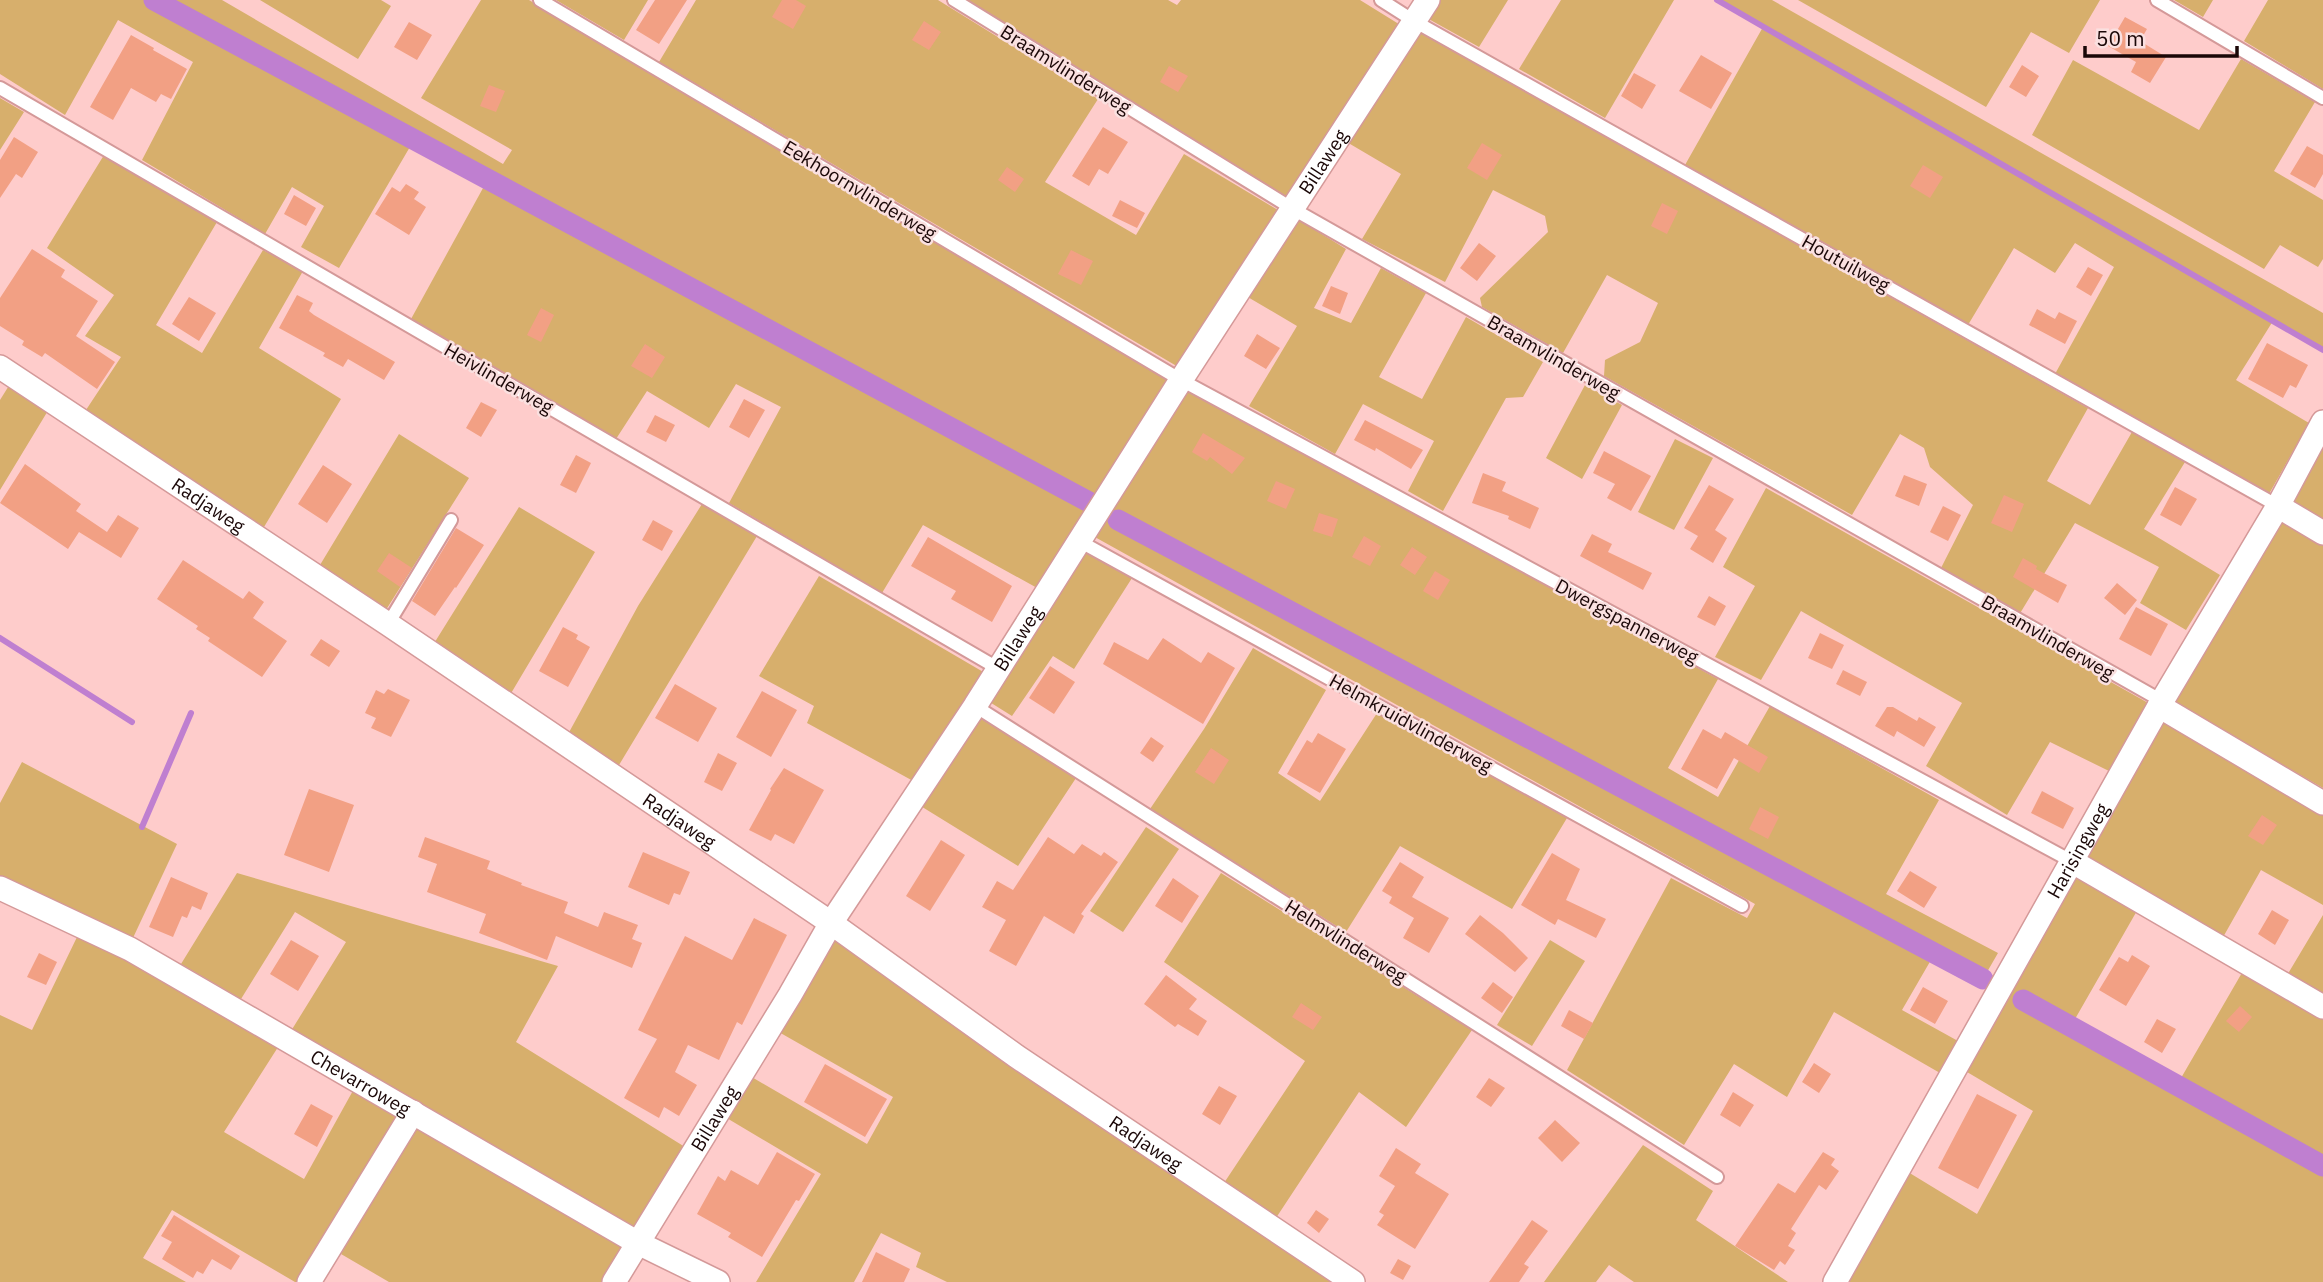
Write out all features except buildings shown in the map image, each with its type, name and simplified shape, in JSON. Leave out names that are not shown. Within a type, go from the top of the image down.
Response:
[{"type":"street","name":"Billaweg","points":[[614,1282],[790,995],[831,923],[975,706],[1181,380],[1427,0]]},
{"type":"street","name":"Radjaweg","points":[[0,368],[831,923],[1016,1056],[1353,1282]]},
{"type":"street","name":"Harisingweg","points":[[1835,1282],[2161,704],[2278,506],[2323,422]]},
{"type":"street","points":[[2278,506],[2323,533]]},
{"type":"street","points":[[2161,704],[2323,803]]},
{"type":"street","points":[[2073,862],[2323,1007]]},
{"type":"street","name":"Chevarroweg","points":[[0,888],[130,948],[638,1243],[718,1282]]},
{"type":"street","points":[[309,1282],[413,1112]]},
{"type":"lane","name":"Eekhoornvlinderweg","points":[[540,0],[1181,380]]},
{"type":"lane","name":"Braamvlinderweg","points":[[954,0],[1293,209],[2161,704]]},
{"type":"lane","name":"Houtuilweg","points":[[1381,0],[2278,506]]},
{"type":"lane","points":[[2157,0],[2323,98]]},
{"type":"lane","name":"Heivlinderweg","points":[[0,88],[999,668]]},
{"type":"lane","name":"Dwergspannerweg","points":[[1181,380],[2073,862]]},
{"type":"lane","points":[[388,625],[451,520]]},
{"type":"lane","name":"Helmkruidvlinderweg","points":[[1079,541],[1742,906]]},
{"type":"lane","name":"Helmvlinderweg","points":[[975,706],[1717,1177]]},
{"type":"shaded area","points":[[0,0],[222,0],[503,164],[512,150],[421,98],[481,0],[529,0],[1170,381],[1039,589],[923,525],[882,593],[729,503],[781,407],[736,384],[709,428],[647,391],[616,439],[411,319],[488,179],[414,140],[339,268],[301,247],[324,206],[292,187],[265,234],[142,160],[193,62],[118,20],[65,115],[0,74]]},
{"type":"shaded area","points":[[260,0],[381,0],[391,6],[358,59]]},
{"type":"shaded area","points":[[556,0],[648,0],[624,40]]},
{"type":"shaded area","points":[[696,0],[938,0],[1098,99],[1045,182],[1136,235],[1184,154],[1283,213],[1180,368],[659,62]]},
{"type":"shaded area","points":[[962,0],[1168,0],[1177,5],[1181,0],[1360,0],[1402,26],[1290,203]]},
{"type":"shaded area","points":[[1436,0],[1508,0],[1479,47],[1425,17]]},
{"type":"shaded area","points":[[1561,0],[1674,0],[1605,118],[1519,69]]},
{"type":"shaded area","points":[[1717,0],[1772,0],[2323,313],[2323,350],[2273,321],[2236,380],[2309,423],[2269,494],[2055,374],[2114,267],[2075,243],[2055,273],[2014,248],[1968,325],[1685,165],[1763,27]]},
{"type":"shaded area","points":[[1798,0],[2100,0],[2069,53],[2031,32],[1986,107]]},
{"type":"shaded area","points":[[2174,0],[2213,0],[2203,17]]},
{"type":"shaded area","points":[[2268,0],[2323,0],[2323,89],[2244,41]]},
{"type":"shaded area","points":[[1416,30],[2088,408],[2047,481],[2090,505],[2132,432],[2185,462],[2144,529],[2220,575],[2186,630],[2140,603],[2159,567],[2075,523],[2019,615],[1941,568],[1973,505],[1930,467],[1924,448],[1900,434],[1852,515],[1604,376],[1605,360],[1640,342],[1658,303],[1607,275],[1563,353],[1482,307],[1480,298],[1548,232],[1545,216],[1493,190],[1445,282],[1362,239],[1401,174],[1345,141]]},
{"type":"shaded area","points":[[2241,59],[2315,102],[2274,171],[2323,200],[2323,259],[2318,267],[2280,245],[2264,269],[2032,135],[2073,60],[2199,130]]},
{"type":"shaded area","points":[[0,98],[24,112],[0,150]]},
{"type":"shaded area","points":[[104,155],[217,222],[156,325],[202,353],[263,250],[303,271],[259,348],[341,399],[264,527],[84,413],[121,357],[85,336],[114,295],[47,248]]},
{"type":"shaded area","points":[[1296,218],[1346,249],[1314,308],[1351,323],[1381,268],[1426,293],[1379,377],[1422,399],[1466,317],[1543,362],[1523,397],[1506,398],[1443,511],[1408,491],[1434,441],[1363,404],[1335,454],[1249,406],[1297,326],[1246,296]]},
{"type":"shaded area","points":[[10,384],[49,409],[0,490],[0,400]]},
{"type":"shaded area","points":[[1585,385],[1622,405],[1582,479],[1546,458]]},
{"type":"shaded area","points":[[1184,389],[1718,679],[1668,768],[1718,797],[1770,706],[1939,800],[1886,894],[1998,953],[1983,979],[1935,953],[1902,1010],[1958,1041],[1940,1073],[1834,1012],[1787,1097],[1734,1064],[1684,1145],[1567,1070],[1671,878],[1747,918],[1755,904],[1093,536]]},
{"type":"shaded area","points":[[399,434],[469,478],[384,613],[317,570]]},
{"type":"shaded area","points":[[1675,439],[1713,458],[1674,530],[1638,512]]},
{"type":"shaded area","points":[[2323,441],[2323,520],[2290,501]]},
{"type":"shaded area","points":[[1766,488],[2150,704],[2109,771],[2050,742],[2007,815],[1926,766],[1962,703],[1801,611],[1761,680],[1715,657],[1755,586],[1723,567]]},
{"type":"shaded area","points":[[702,504],[757,536],[616,770],[567,736],[638,606]]},
{"type":"shaded area","points":[[519,507],[595,552],[510,695],[433,645]]},
{"type":"shaded area","points":[[2280,515],[2323,540],[2323,788],[2171,701]]},
{"type":"shaded area","points":[[1083,550],[1132,578],[1074,669],[1053,656],[1012,716],[988,701]]},
{"type":"shaded area","points":[[819,576],[985,673],[915,782],[807,723],[814,706],[759,676]]},
{"type":"shaded area","points":[[1253,648],[1326,690],[1278,773],[1320,801],[1377,713],[1567,818],[1512,909],[1400,846],[1346,932],[1150,809],[1204,729]]},
{"type":"shaded area","points":[[977,714],[1076,778],[1018,866],[919,805]]},
{"type":"shaded area","points":[[2164,717],[2323,810],[2323,905],[2261,870],[2222,939],[2082,859]]},
{"type":"shaded area","points":[[22,762],[177,844],[132,940],[0,877],[0,803]]},
{"type":"shaded area","points":[[1146,827],[1179,849],[1123,932],[1090,911]]},
{"type":"shaded area","points":[[2075,871],[2138,909],[2071,1026],[2177,1085],[2243,971],[2323,1017],[2323,1282],[1847,1282],[1908,1172],[1977,1214],[2033,1111],[1967,1072]]},
{"type":"shaded area","points":[[237,873],[558,966],[516,1042],[685,1147],[635,1230],[291,1031],[346,942],[295,912],[241,999],[181,964]]},
{"type":"shaded area","points":[[1221,873],[1472,1030],[1406,1127],[1359,1092],[1274,1221],[1222,1186],[1305,1061],[1164,962]]},
{"type":"shaded area","points":[[2323,915],[2323,998],[2286,977]]},
{"type":"shaded area","points":[[835,934],[1338,1282],[947,1282],[916,1267],[921,1253],[881,1233],[854,1282],[756,1282],[821,1174],[725,1117],[750,1076],[867,1144],[893,1097],[777,1031]]},
{"type":"shaded area","points":[[78,935],[128,958],[280,1044],[224,1132],[304,1179],[355,1087],[404,1114],[301,1282],[295,1282],[172,1210],[143,1258],[186,1282],[0,1282],[0,1015],[32,1030]]},
{"type":"shaded area","points":[[1550,940],[1585,961],[1532,1046],[1497,1025]]},
{"type":"shaded area","points":[[417,1124],[629,1246],[606,1282],[389,1282],[341,1254]]},
{"type":"shaded area","points":[[1643,1145],[1713,1191],[1696,1220],[1788,1282],[1634,1282],[1609,1265],[1596,1282],[1544,1282]]},
{"type":"waterway","points":[[154,0],[1089,502]]},
{"type":"waterway","points":[[1717,0],[2323,350]]},
{"type":"waterway","points":[[1118,520],[1983,979]]},
{"type":"waterway","points":[[0,638],[132,722]]},
{"type":"waterway","points":[[142,827],[191,713]]},
{"type":"waterway","points":[[2023,1000],[2323,1166]]}]
